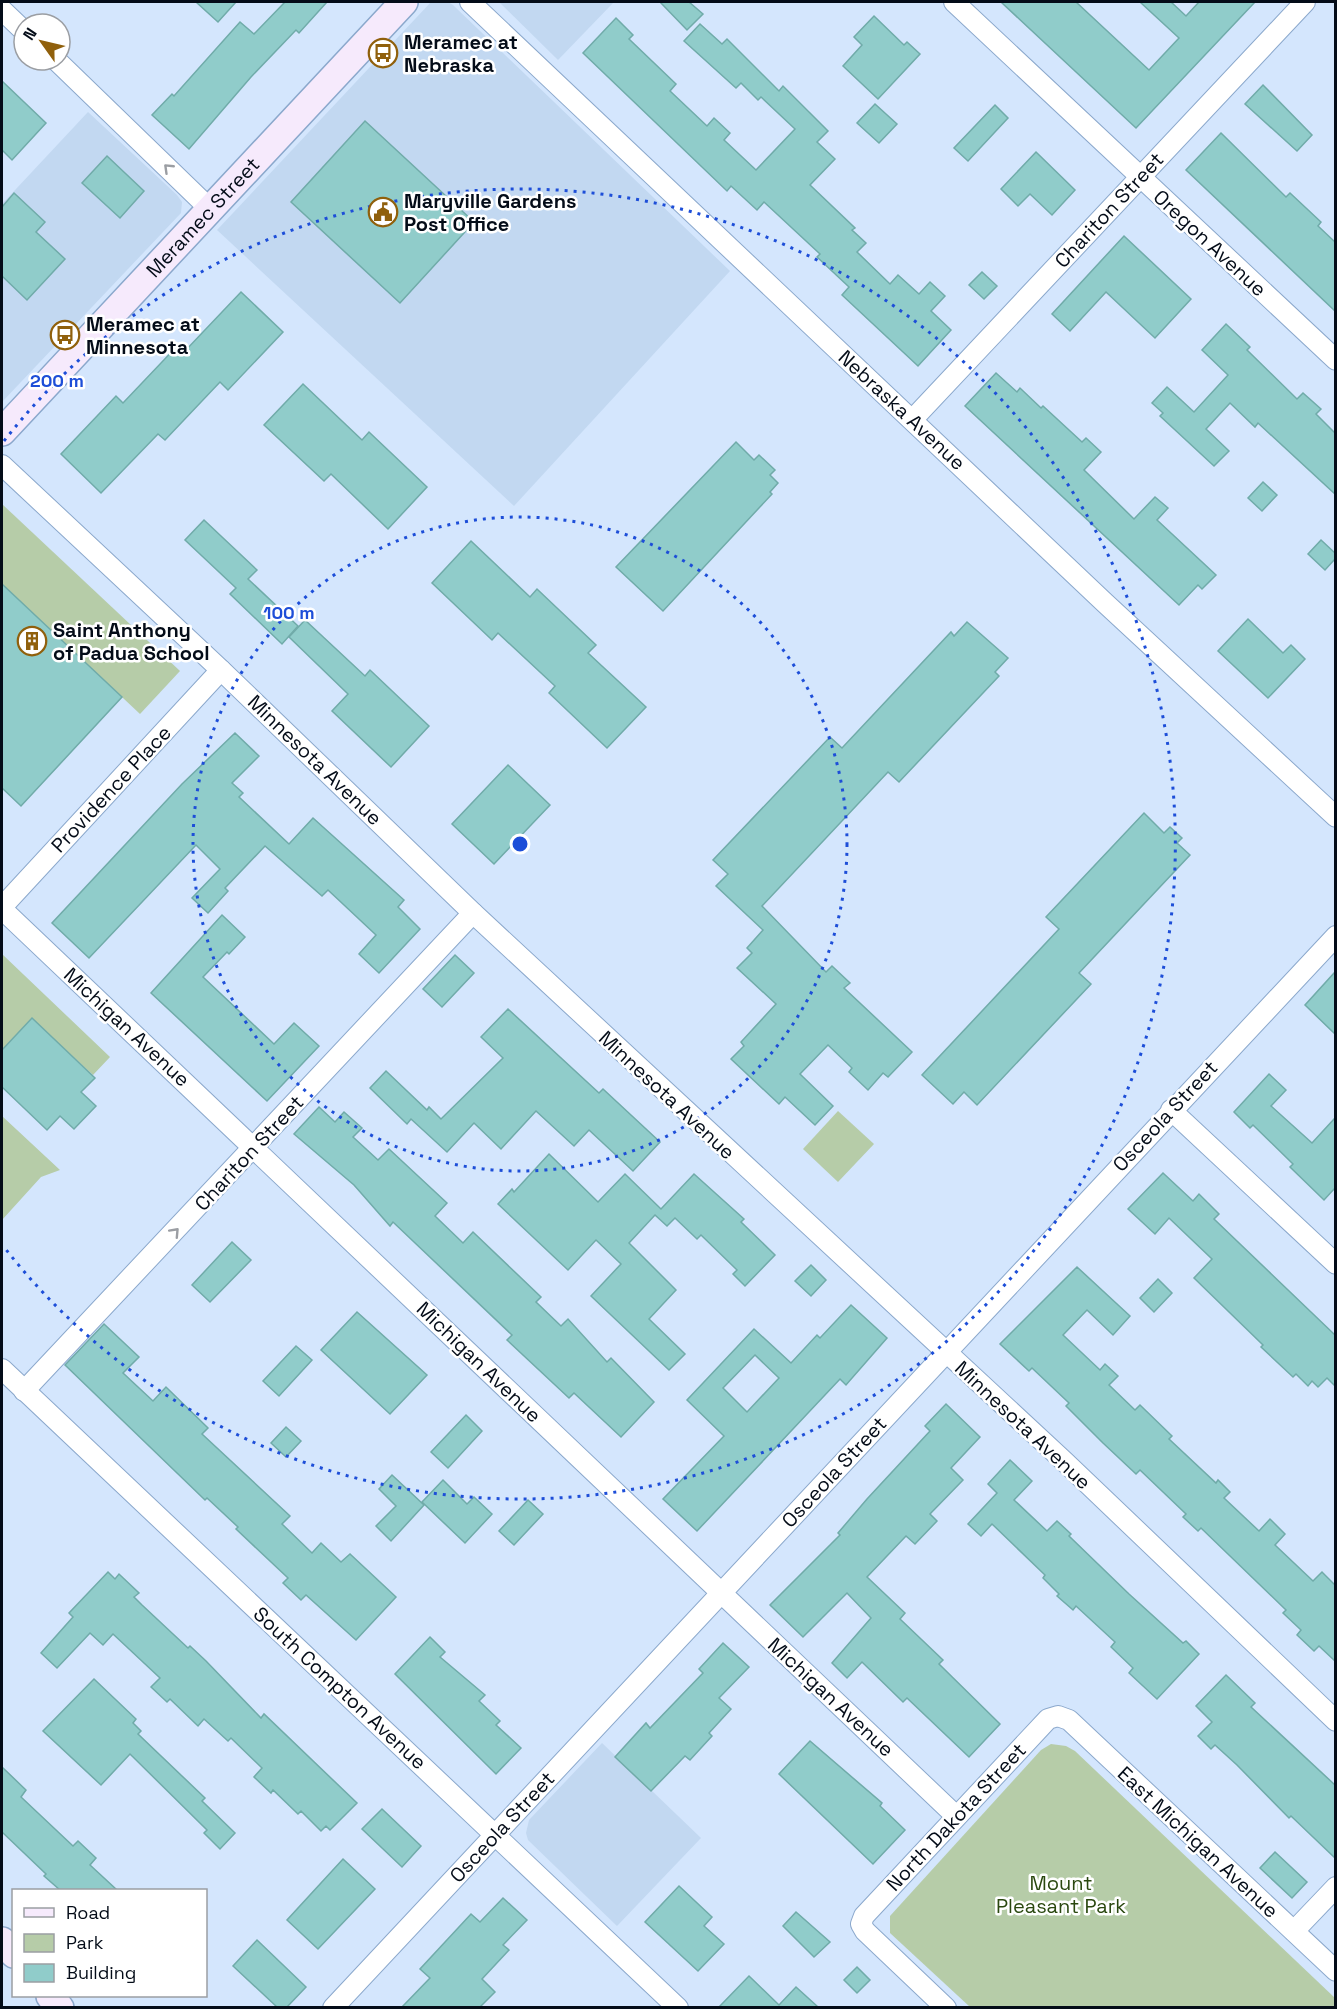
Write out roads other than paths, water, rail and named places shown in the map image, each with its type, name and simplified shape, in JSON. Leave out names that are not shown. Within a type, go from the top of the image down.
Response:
[{"type":"street","name":"Meramec Street","points":[[2,432],[404,2]]},
{"type":"street","name":"Nebraska Avenue","points":[[470,2],[1105,603],[1335,817]]},
{"type":"street","name":"Oregon Avenue","points":[[954,2],[1335,360]]},
{"type":"street","name":"Chariton Street","points":[[913,419],[1305,2]]},
{"type":"street","points":[[68,72],[210,209]]},
{"type":"street","name":"Minnesota Avenue","points":[[2,465],[221,670],[472,913],[1065,1462],[1335,1721]]},
{"type":"street","name":"Providence Place","points":[[2,908],[221,670]]},
{"type":"street","name":"Michigan Avenue","points":[[2,908],[956,1816]]},
{"type":"street","name":"Chariton Street","points":[[24,1391],[472,913]]},
{"type":"street","name":"Osceola Street","points":[[333,2007],[722,1594],[944,1352],[1335,936]]},
{"type":"street","points":[[1170,1110],[1335,1264]]},
{"type":"street","name":"South Compton Avenue","points":[[2,1369],[678,2007]]},
{"type":"street","name":"North Dakota Street","points":[[946,2007],[865,1931],[861,1924],[864,1916],[1048,1719],[1058,1716]]},
{"type":"street","name":"East Michigan Avenue","points":[[1058,1716],[1069,1720],[1335,1971]]},
{"type":"street","points":[[1294,1931],[1335,1887]]},
{"type":"place","name":"Meramec at Nebraska","points":[[383,53]]},
{"type":"place","name":"Maryville Gardens Post Office","points":[[383,212]]},
{"type":"place","name":"Meramec at Minnesota","points":[[65,335]]},
{"type":"place","name":"Saint Anthony of Padua School","points":[[32,641]]},
{"type":"park label","name":"Mount Pleasant Park","points":[[1061,1894]]}]
